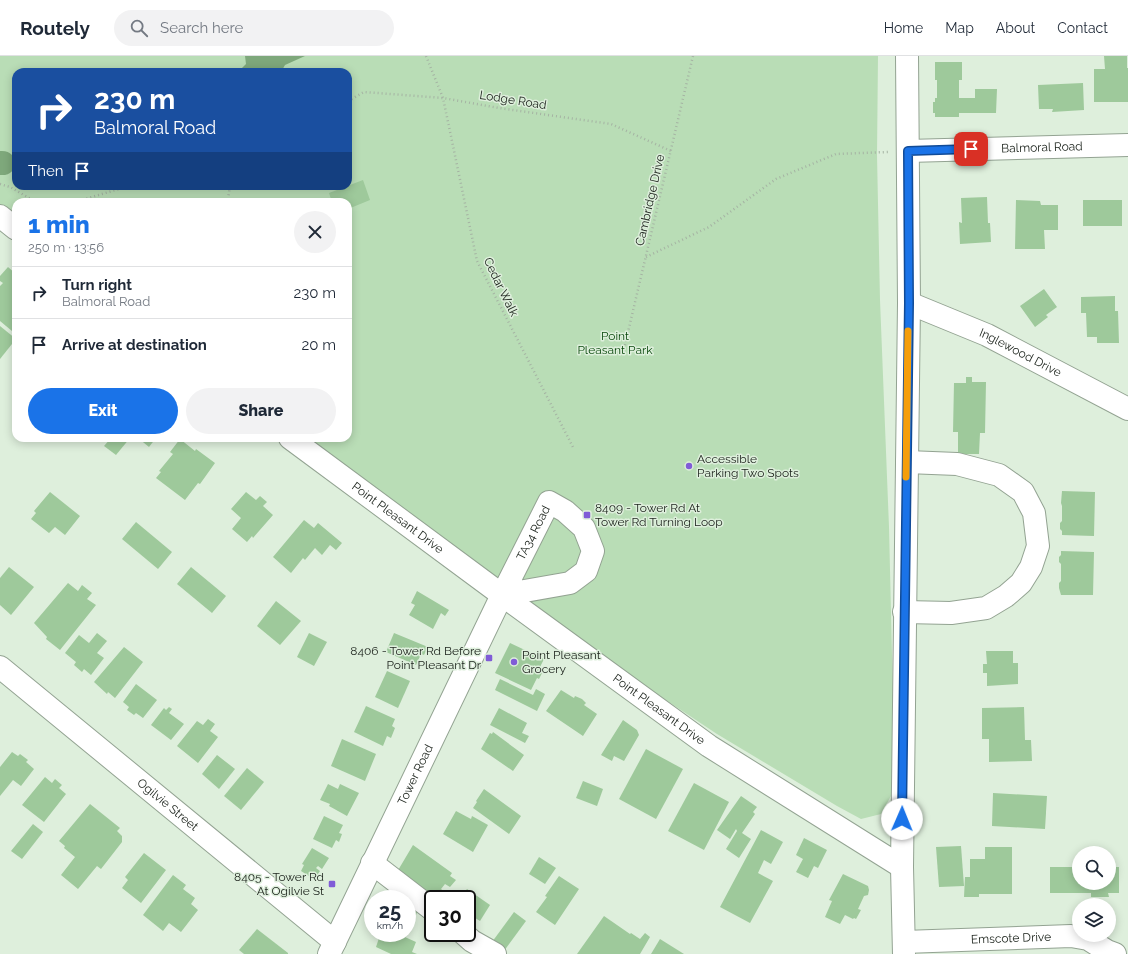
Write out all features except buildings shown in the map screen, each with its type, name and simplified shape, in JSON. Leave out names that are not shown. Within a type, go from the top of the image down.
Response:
[{"type":"street","points":[[904,948],[902,867],[909,303],[907,56]]},
{"type":"street","name":"Balmoral Road","points":[[908,151],[1128,145]]},
{"type":"street","points":[[0,216],[12,226]]},
{"type":"street","name":"Inglewood Drive","points":[[909,303],[987,335],[1128,409]]},
{"type":"street","name":"Point Pleasant Drive","points":[[295,442],[709,746],[902,867]]},
{"type":"street","points":[[904,612],[951,613],[986,608],[1006,596],[1021,583],[1031,567],[1038,546],[1034,513],[1023,492],[999,475],[957,464],[907,462]]},
{"type":"street","name":"TA34 Road","points":[[549,502],[565,511],[584,528],[593,551],[586,571],[570,583],[502,595],[549,502]]},
{"type":"street","name":"Tower Road","points":[[332,948],[502,595]]},
{"type":"street","name":"Ogilvie Street","points":[[0,667],[332,948]]},
{"type":"street","points":[[372,863],[424,903]]},
{"type":"street","name":"Emscote Drive","points":[[904,948],[1071,936],[1088,939],[1107,951],[1115,954]]},
{"type":"street","points":[[474,942],[495,954]]},
{"type":"path","name":"Cedar Walk","points":[[426,56],[443,98],[477,261],[574,450]]},
{"type":"path","name":"Cambridge Drive","points":[[624,349],[693,56]]},
{"type":"path","name":"Lodge Road","points":[[352,99],[364,92],[443,98],[499,108],[611,124],[671,151]]},
{"type":"path","points":[[646,257],[709,227],[776,179],[836,154],[908,151]]},
{"type":"path","points":[[0,184],[12,187]]},
{"type":"path","points":[[16,190],[30,198]]},
{"type":"path","points":[[88,198],[116,190]]},
{"type":"green space","name":"Point Pleasant Park","points":[[0,56],[878,56],[877,155],[880,300],[889,527],[894,742],[891,796],[881,814],[861,819],[717,734],[479,576],[311,442],[352,442],[352,198],[12,198],[12,214],[0,205]]},
{"type":"shaded area","points":[[245,56],[305,56],[285,65],[283,68],[242,68],[246,64]]},
{"type":"shaded area","points":[[0,151],[7,152],[12,155],[12,171],[7,174],[0,175]]},
{"type":"slow traffic","points":[[906,477],[908,331]]},
{"type":"place","name":"Accessible Parking Two Spots","points":[[689,466]]},
{"type":"place","name":"8409 - Tower Rd At Tower Rd Turning Loop","points":[[587,515]]},
{"type":"place","name":"8406 - Tower Rd Before Point Pleasant Dr","points":[[489,658]]},
{"type":"place","name":"Point Pleasant Grocery","points":[[514,662]]},
{"type":"place","name":"8405 - Tower Rd At Ogilvie St","points":[[332,884]]},
{"type":"route","points":[[902,819],[909,303],[908,151],[971,149]]}]
